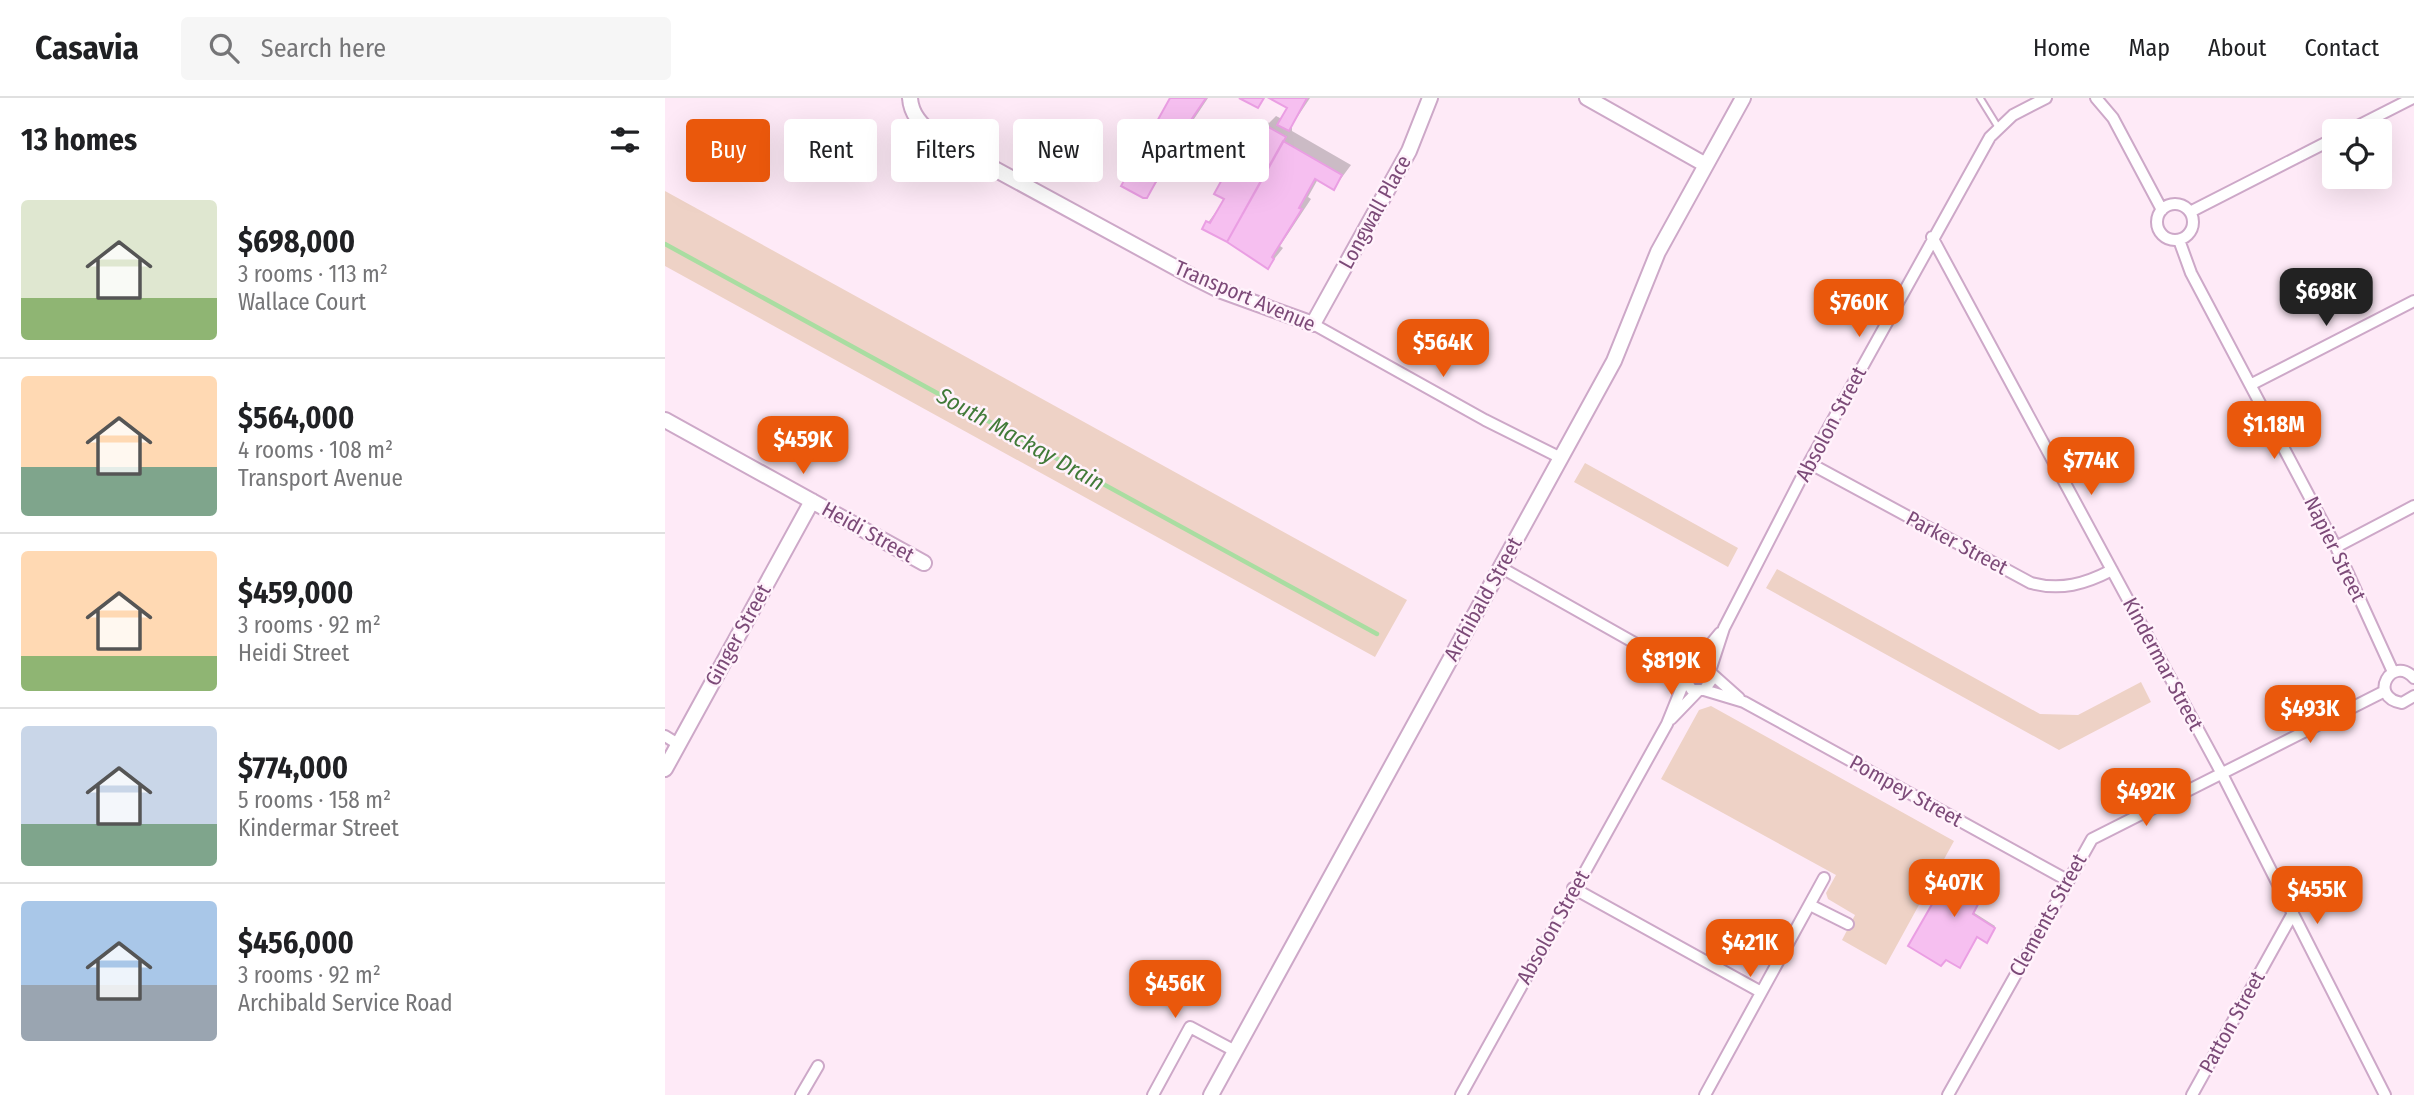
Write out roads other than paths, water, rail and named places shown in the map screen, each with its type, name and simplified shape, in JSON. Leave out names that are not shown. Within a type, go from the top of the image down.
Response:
[{"type":"street","name":"Transport Avenue","points":[[910,98],[911,107],[920,123],[934,135],[1193,277],[1219,290],[1313,324],[1485,420],[1561,458]]},
{"type":"street","name":"Longwall Place","points":[[1313,324],[1403,162],[1430,98]]},
{"type":"street","points":[[1587,98],[1706,165]]},
{"type":"street","name":"Archibald Street","points":[[1211,1095],[1614,360],[1658,253],[1743,98]]},
{"type":"street","name":"Absolon Street","points":[[1711,672],[1724,628],[1809,463],[1932,237],[1998,127],[2013,115],[2046,98]]},
{"type":"street","points":[[2096,98],[2113,118],[2161,211],[2157,222],[2159,230],[2170,239],[2179,240],[2186,236],[2193,226],[2190,212],[2178,204],[2161,211]]},
{"type":"street","points":[[2372,119],[2413,98]]},
{"type":"street","points":[[2190,212],[2322,145]]},
{"type":"street","name":"Kindermar Street","points":[[1932,237],[2221,772],[2385,1095]]},
{"type":"street","name":"Napier Street","points":[[2179,240],[2191,274],[2252,383],[2336,547],[2393,672]]},
{"type":"street","points":[[2252,383],[2414,301]]},
{"type":"street","name":"Heidi Street","points":[[665,420],[924,564]]},
{"type":"street","name":"Parker Street","points":[[1809,463],[2031,583],[2049,588],[2076,585],[2112,570]]},
{"type":"street","name":"Ginger Street","points":[[665,769],[811,501]]},
{"type":"street","points":[[2336,547],[2414,506]]},
{"type":"street","points":[[1500,567],[1657,655],[1692,690],[1701,691],[1710,683],[1711,672],[1701,663],[1693,664],[1657,655]]},
{"type":"street","name":"Absolon Street","points":[[1693,664],[1724,628]]},
{"type":"street","points":[[1684,680],[1693,664]]},
{"type":"street","name":"Pompey Street","points":[[1711,672],[1744,702],[2067,880]]},
{"type":"street","points":[[2412,702],[2394,702],[2385,691],[2386,680],[2393,672],[2407,672],[2414,678]]},
{"type":"street","name":"Absolon Street","points":[[1461,1095],[1573,888],[1667,724],[1684,680]]},
{"type":"street","name":"Absolon Street","points":[[1667,724],[1701,691]]},
{"type":"street","name":"Pompey Street","points":[[1701,691],[1744,702]]},
{"type":"street","name":"Clements Street","points":[[1948,1095],[2092,839],[2385,691]]},
{"type":"street","points":[[665,736],[678,744]]},
{"type":"street","points":[[1706,1095],[1823,878]]},
{"type":"street","points":[[1573,888],[1761,992]]},
{"type":"street","points":[[1809,905],[1848,924]]},
{"type":"street","name":"Patton Street","points":[[2192,1095],[2293,913]]},
{"type":"street","points":[[1153,1095],[1190,1027],[1235,1051]]},
{"type":"street","points":[[801,1095],[818,1066]]},
{"type":"lane","points":[[1980,98],[1998,127]]},
{"type":"waterway","name":"South Mackay Drain","points":[[665,244],[1377,634]]}]
